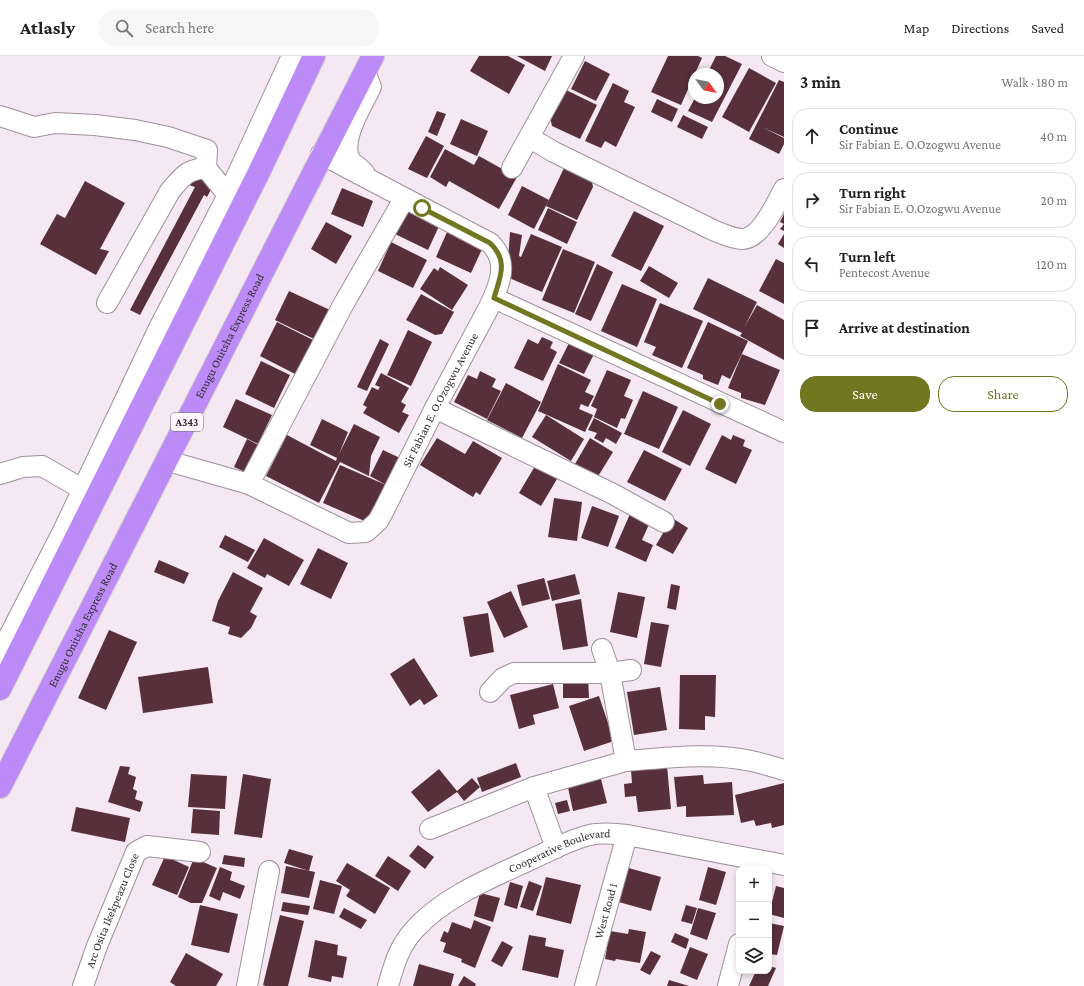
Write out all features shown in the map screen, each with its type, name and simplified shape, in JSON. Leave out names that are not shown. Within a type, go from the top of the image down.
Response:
[{"type":"highway","points":[[0,689],[252,186],[314,56]]},
{"type":"highway","name":"Enugu Onitsha Express Road","points":[[0,787],[168,461],[321,154],[369,64]]},
{"type":"street","points":[[0,654],[82,489],[160,326],[228,195],[292,56]]},
{"type":"street","points":[[512,168],[530,138],[574,56]]},
{"type":"street","points":[[772,56],[784,62]]},
{"type":"street","points":[[368,179],[361,168],[351,161],[348,152],[348,138],[354,120],[372,87],[369,64]]},
{"type":"street","points":[[0,116],[34,127],[55,123],[95,125],[168,137],[207,150],[206,168],[228,195]]},
{"type":"street","points":[[530,138],[557,153],[715,231],[734,238],[743,239],[756,234],[782,196]]},
{"type":"street","name":"Sir Fabian E. O.Ozogwu Avenue","points":[[168,461],[249,484],[349,534],[366,532],[378,522],[435,408],[494,298],[502,270],[501,258],[496,249],[490,243],[321,154]]},
{"type":"street","points":[[107,303],[170,191],[192,170],[206,168]]},
{"type":"street","points":[[249,484],[344,305],[404,198]]},
{"type":"street","points":[[494,298],[784,432]]},
{"type":"street","points":[[435,408],[613,494],[664,522]]},
{"type":"street","points":[[0,474],[23,467],[42,466],[82,489]]},
{"type":"street","points":[[602,649],[610,673],[626,761]]},
{"type":"street","points":[[490,692],[503,678],[514,673],[610,673],[631,670]]},
{"type":"street","points":[[430,828],[534,787],[626,761],[709,756],[751,760],[784,770]]},
{"type":"street","points":[[534,787],[556,848]]},
{"type":"street","name":"Cooperative Boulevard","points":[[388,986],[395,959],[405,942],[415,929],[442,906],[492,878],[556,848],[592,835],[627,835],[757,864],[784,865]]},
{"type":"street","name":"West Road 1","points":[[585,986],[627,835]]},
{"type":"street","name":"Arc Osita Ikekpeazu Close","points":[[83,986],[96,946],[136,852],[147,846],[200,852]]},
{"type":"street","points":[[247,986],[269,871]]},
{"type":"street","points":[[728,986],[736,955]]},
{"type":"building","points":[[479,56],[508,56],[525,65],[509,94],[470,71]]},
{"type":"building","points":[[517,56],[552,56],[545,71]]},
{"type":"building","points":[[668,56],[698,56],[702,58],[698,68],[688,68],[688,89],[681,105],[651,92]]},
{"type":"building","points":[[716,56],[725,56],[742,64],[724,99],[724,68],[710,68]]},
{"type":"building","points":[[585,61],[610,74],[596,101],[571,89]]},
{"type":"building","points":[[749,68],[776,83],[749,132],[722,117]]},
{"type":"building","points":[[779,80],[784,82],[784,137],[762,127],[784,138],[784,144],[779,154],[749,139]]},
{"type":"building","points":[[613,83],[629,91],[624,102],[635,107],[616,147],[605,141],[601,148],[585,141]]},
{"type":"building","points":[[564,89],[597,105],[580,139],[552,126],[550,117]]},
{"type":"building","points":[[657,99],[678,109],[672,122],[651,112]]},
{"type":"building","points":[[692,104],[721,104],[712,122],[688,111]]},
{"type":"building","points":[[437,111],[446,114],[437,136],[428,132]]},
{"type":"building","points":[[683,115],[708,127],[702,139],[677,127]]},
{"type":"building","points":[[461,119],[488,131],[477,156],[450,144]]},
{"type":"building","points":[[426,136],[444,146],[427,178],[408,169]]},
{"type":"building","points":[[445,149],[474,165],[479,156],[517,177],[499,209],[449,181],[446,187],[430,177]]},
{"type":"building","points":[[564,168],[592,182],[593,187],[577,220],[546,206]]},
{"type":"building","points":[[195,174],[214,184],[207,197],[204,195],[140,315],[130,310],[195,187],[189,185]]},
{"type":"building","points":[[85,181],[125,203],[100,249],[109,251],[96,275],[40,244],[57,214],[65,218]]},
{"type":"building","points":[[522,186],[549,200],[534,229],[508,215]]},
{"type":"building","points":[[342,188],[373,201],[363,227],[331,214]]},
{"type":"building","points":[[408,208],[440,224],[428,250],[395,234]]},
{"type":"building","points":[[548,208],[577,222],[567,244],[538,230]]},
{"type":"building","points":[[634,211],[664,226],[641,271],[611,256]]},
{"type":"building","points":[[784,214],[784,224],[780,222]]},
{"type":"building","points":[[326,222],[352,236],[336,264],[311,249]]},
{"type":"building","points":[[784,224],[784,231],[780,229]]},
{"type":"building","points":[[447,232],[483,247],[471,273],[436,257]]},
{"type":"building","points":[[510,232],[522,235],[519,256],[521,257],[531,234],[562,247],[542,292],[507,277]]},
{"type":"building","points":[[784,234],[784,248],[778,244]]},
{"type":"building","points":[[391,242],[427,260],[413,288],[378,271]]},
{"type":"building","points":[[563,249],[595,262],[574,313],[542,300]]},
{"type":"building","points":[[776,259],[784,263],[784,304],[759,291]]},
{"type":"building","points":[[597,264],[613,272],[591,321],[575,314]]},
{"type":"building","points":[[649,266],[678,283],[669,298],[640,281]]},
{"type":"building","points":[[440,267],[468,285],[452,310],[420,289],[434,268],[438,271]]},
{"type":"building","points":[[708,278],[757,302],[745,326],[757,305],[784,320],[784,360],[740,336],[742,333],[693,309]]},
{"type":"building","points":[[622,284],[657,299],[637,347],[601,331]]},
{"type":"building","points":[[289,291],[330,310],[316,340],[275,320]]},
{"type":"building","points":[[421,294],[454,312],[442,334],[435,335],[406,320]]},
{"type":"building","points":[[660,303],[703,321],[682,368],[652,355],[656,347],[644,342]]},
{"type":"building","points":[[277,322],[317,342],[299,376],[260,356]]},
{"type":"building","points":[[708,322],[748,341],[730,379],[722,375],[718,385],[703,379],[703,375],[687,368]]},
{"type":"building","points":[[408,330],[432,342],[411,386],[387,375]]},
{"type":"building","points":[[542,337],[553,342],[550,348],[557,352],[543,381],[514,368],[528,339],[538,344]]},
{"type":"building","points":[[380,339],[389,344],[367,391],[357,387]]},
{"type":"building","points":[[570,341],[594,354],[584,374],[559,363]]},
{"type":"building","points":[[742,354],[780,370],[765,405],[741,398],[741,393],[728,388]]},
{"type":"building","points":[[261,361],[290,375],[274,408],[245,394]]},
{"type":"building","points":[[558,364],[591,380],[585,392],[594,396],[588,407],[581,404],[579,409],[593,415],[585,432],[538,411]]},
{"type":"building","points":[[607,370],[631,380],[624,396],[633,400],[625,419],[621,418],[617,428],[594,417],[597,409],[591,406]]},
{"type":"building","points":[[480,371],[496,379],[492,387],[501,391],[487,419],[454,402],[468,375],[477,379]]},
{"type":"building","points":[[381,373],[409,388],[401,402],[406,405],[402,412],[409,415],[399,433],[363,413],[367,407],[363,405],[372,387],[378,390],[380,387],[375,385]]},
{"type":"building","points":[[506,383],[541,402],[522,438],[487,420]]},
{"type":"building","points":[[643,391],[678,407],[659,449],[624,434]]},
{"type":"building","points":[[236,399],[272,415],[258,444],[223,427]]},
{"type":"building","points":[[683,410],[711,424],[690,466],[662,452]]},
{"type":"building","points":[[546,415],[584,439],[571,461],[532,437]]},
{"type":"building","points":[[594,418],[622,433],[616,444],[606,438],[603,443],[594,438],[597,433],[588,430]]},
{"type":"building","points":[[322,419],[348,432],[339,454],[354,424],[380,437],[371,456],[369,476],[340,462],[319,503],[266,476],[287,435],[336,461],[337,458],[310,445]]},
{"type":"building","points":[[722,435],[731,440],[733,435],[745,440],[743,446],[752,450],[736,484],[705,469]]},
{"type":"building","points":[[437,438],[465,454],[473,441],[502,458],[480,495],[476,492],[473,497],[420,465]]},
{"type":"building","points":[[590,438],[613,452],[597,478],[575,464]]},
{"type":"building","points":[[247,439],[262,447],[250,474],[234,467]]},
{"type":"building","points":[[383,450],[400,458],[386,485],[370,476]]},
{"type":"building","points":[[644,450],[682,469],[665,501],[627,482]]},
{"type":"building","points":[[340,465],[386,485],[369,523],[323,503]]},
{"type":"building","points":[[535,466],[557,479],[541,506],[519,493]]},
{"type":"building","points":[[554,498],[582,502],[577,541],[548,537]]},
{"type":"building","points":[[592,506],[619,516],[608,547],[581,538]]},
{"type":"building","points":[[630,514],[650,522],[642,540],[653,545],[646,562],[615,548]]},
{"type":"building","points":[[672,518],[688,528],[673,554],[656,545]]},
{"type":"building","points":[[225,535],[255,550],[248,562],[219,547]]},
{"type":"building","points":[[264,538],[304,560],[289,586],[267,574],[265,578],[247,568]]},
{"type":"building","points":[[318,548],[348,563],[331,599],[300,584]]},
{"type":"building","points":[[159,560],[189,573],[184,584],[154,572]]},
{"type":"building","points":[[233,572],[263,588],[250,612],[257,616],[251,628],[241,638],[228,634],[230,627],[212,621],[218,601]]},
{"type":"building","points":[[575,574],[580,594],[552,601],[547,581]]},
{"type":"building","points":[[544,578],[550,599],[522,606],[517,585]]},
{"type":"building","points":[[671,584],[680,586],[676,610],[667,608]]},
{"type":"building","points":[[511,591],[528,627],[504,638],[487,602]]},
{"type":"building","points":[[618,592],[645,597],[637,638],[610,632]]},
{"type":"building","points":[[581,599],[588,646],[563,650],[555,604]]},
{"type":"building","points":[[488,613],[494,652],[470,657],[463,617]]},
{"type":"building","points":[[651,622],[669,625],[661,667],[644,664]]},
{"type":"building","points":[[109,630],[137,642],[106,710],[78,698]]},
{"type":"building","points":[[414,658],[438,696],[424,705],[420,699],[410,706],[390,674]]},
{"type":"building","points":[[208,667],[213,703],[143,713],[138,677]]},
{"type":"building","points":[[680,675],[716,675],[715,717],[705,716],[705,730],[679,729]]},
{"type":"building","points":[[588,677],[589,698],[563,698],[563,678]]},
{"type":"building","points":[[553,684],[559,708],[533,715],[535,724],[519,729],[510,695]]},
{"type":"building","points":[[660,687],[667,730],[634,735],[627,692]]},
{"type":"building","points":[[599,696],[614,741],[584,751],[569,706]]},
{"type":"building","points":[[516,763],[521,777],[482,792],[477,778]]},
{"type":"building","points":[[120,766],[130,767],[128,774],[136,777],[133,789],[137,791],[135,799],[143,802],[140,812],[108,802]]},
{"type":"building","points":[[667,766],[671,809],[638,812],[636,796],[625,797],[624,784],[632,783],[631,770]]},
{"type":"building","points":[[439,769],[457,791],[472,778],[480,787],[464,801],[457,792],[428,812],[411,792]]},
{"type":"building","points":[[191,774],[227,776],[225,809],[188,807]]},
{"type":"building","points":[[243,774],[271,779],[262,838],[234,834]]},
{"type":"building","points":[[600,775],[607,803],[573,811],[567,783]]},
{"type":"building","points":[[703,775],[704,784],[732,782],[734,815],[686,817],[686,806],[677,807],[674,777]]},
{"type":"building","points":[[784,783],[784,825],[772,828],[771,823],[756,826],[754,820],[741,823],[735,795]]},
{"type":"building","points":[[567,800],[570,811],[558,814],[555,803]]},
{"type":"building","points":[[76,807],[130,818],[125,842],[71,831]]},
{"type":"building","points":[[193,809],[220,811],[219,835],[191,833]]},
{"type":"building","points":[[418,845],[434,857],[425,869],[409,856]]},
{"type":"building","points":[[289,849],[313,856],[309,871],[284,863]]},
{"type":"building","points":[[224,855],[245,858],[244,867],[222,864]]},
{"type":"building","points":[[165,856],[189,867],[177,895],[152,885]]},
{"type":"building","points":[[388,856],[411,871],[398,891],[375,876]]},
{"type":"building","points":[[194,858],[217,868],[202,903],[191,903],[178,897]]},
{"type":"building","points":[[347,863],[390,888],[375,914],[346,896],[350,890],[336,881]]},
{"type":"building","points":[[286,866],[315,872],[309,898],[281,893]]},
{"type":"building","points":[[220,867],[232,872],[230,880],[245,886],[240,899],[223,892],[220,901],[209,896]]},
{"type":"building","points":[[625,867],[661,877],[651,911],[615,901]]},
{"type":"building","points":[[708,867],[726,872],[716,905],[699,900]]},
{"type":"building","points":[[546,877],[581,885],[571,924],[536,915]]},
{"type":"building","points":[[320,880],[342,886],[334,914],[313,909]]},
{"type":"building","points":[[529,881],[542,886],[533,911],[520,907]]},
{"type":"building","points":[[510,882],[523,886],[517,909],[504,905]]},
{"type":"building","points":[[776,886],[784,888],[784,918],[772,915],[772,902]]},
{"type":"building","points":[[480,893],[500,898],[493,922],[474,916]]},
{"type":"building","points":[[283,902],[310,906],[308,915],[281,911]]},
{"type":"building","points":[[200,905],[238,914],[229,953],[191,945]]},
{"type":"building","points":[[686,905],[697,908],[692,924],[681,921]]},
{"type":"building","points":[[344,908],[367,920],[361,929],[339,917]]},
{"type":"building","points":[[698,908],[716,913],[707,940],[690,934]]},
{"type":"building","points":[[280,915],[304,921],[288,986],[266,986],[263,985]]},
{"type":"building","points":[[474,920],[491,927],[475,968],[461,962],[462,959],[443,952],[446,943],[440,941],[444,931],[448,933],[452,922],[471,929]]},
{"type":"building","points":[[772,924],[784,926],[777,955],[772,954]]},
{"type":"building","points":[[629,929],[646,932],[640,963],[616,959],[615,961],[605,959],[610,931],[628,934]]},
{"type":"building","points":[[675,933],[689,939],[686,949],[671,942]]},
{"type":"building","points":[[529,935],[546,938],[545,946],[564,950],[558,978],[522,970]]},
{"type":"building","points":[[315,940],[338,945],[337,955],[347,957],[343,978],[332,976],[331,982],[308,977]]},
{"type":"building","points":[[502,941],[513,947],[502,967],[491,961]]},
{"type":"building","points":[[690,947],[708,954],[697,980],[680,973]]},
{"type":"building","points":[[651,951],[661,956],[650,975],[640,970]]},
{"type":"building","points":[[186,953],[223,974],[216,986],[176,986],[170,982]]},
{"type":"building","points":[[419,964],[454,974],[451,986],[413,986]]},
{"type":"building","points":[[772,967],[776,968],[768,986],[749,986],[755,974],[772,974]]},
{"type":"building","points":[[464,976],[476,984],[475,986],[458,986]]},
{"type":"building","points":[[669,980],[689,986],[667,986]]},
{"type":"route","points":[[422,208],[490,243],[496,249],[501,258],[502,270],[494,298],[720,404]]}]
